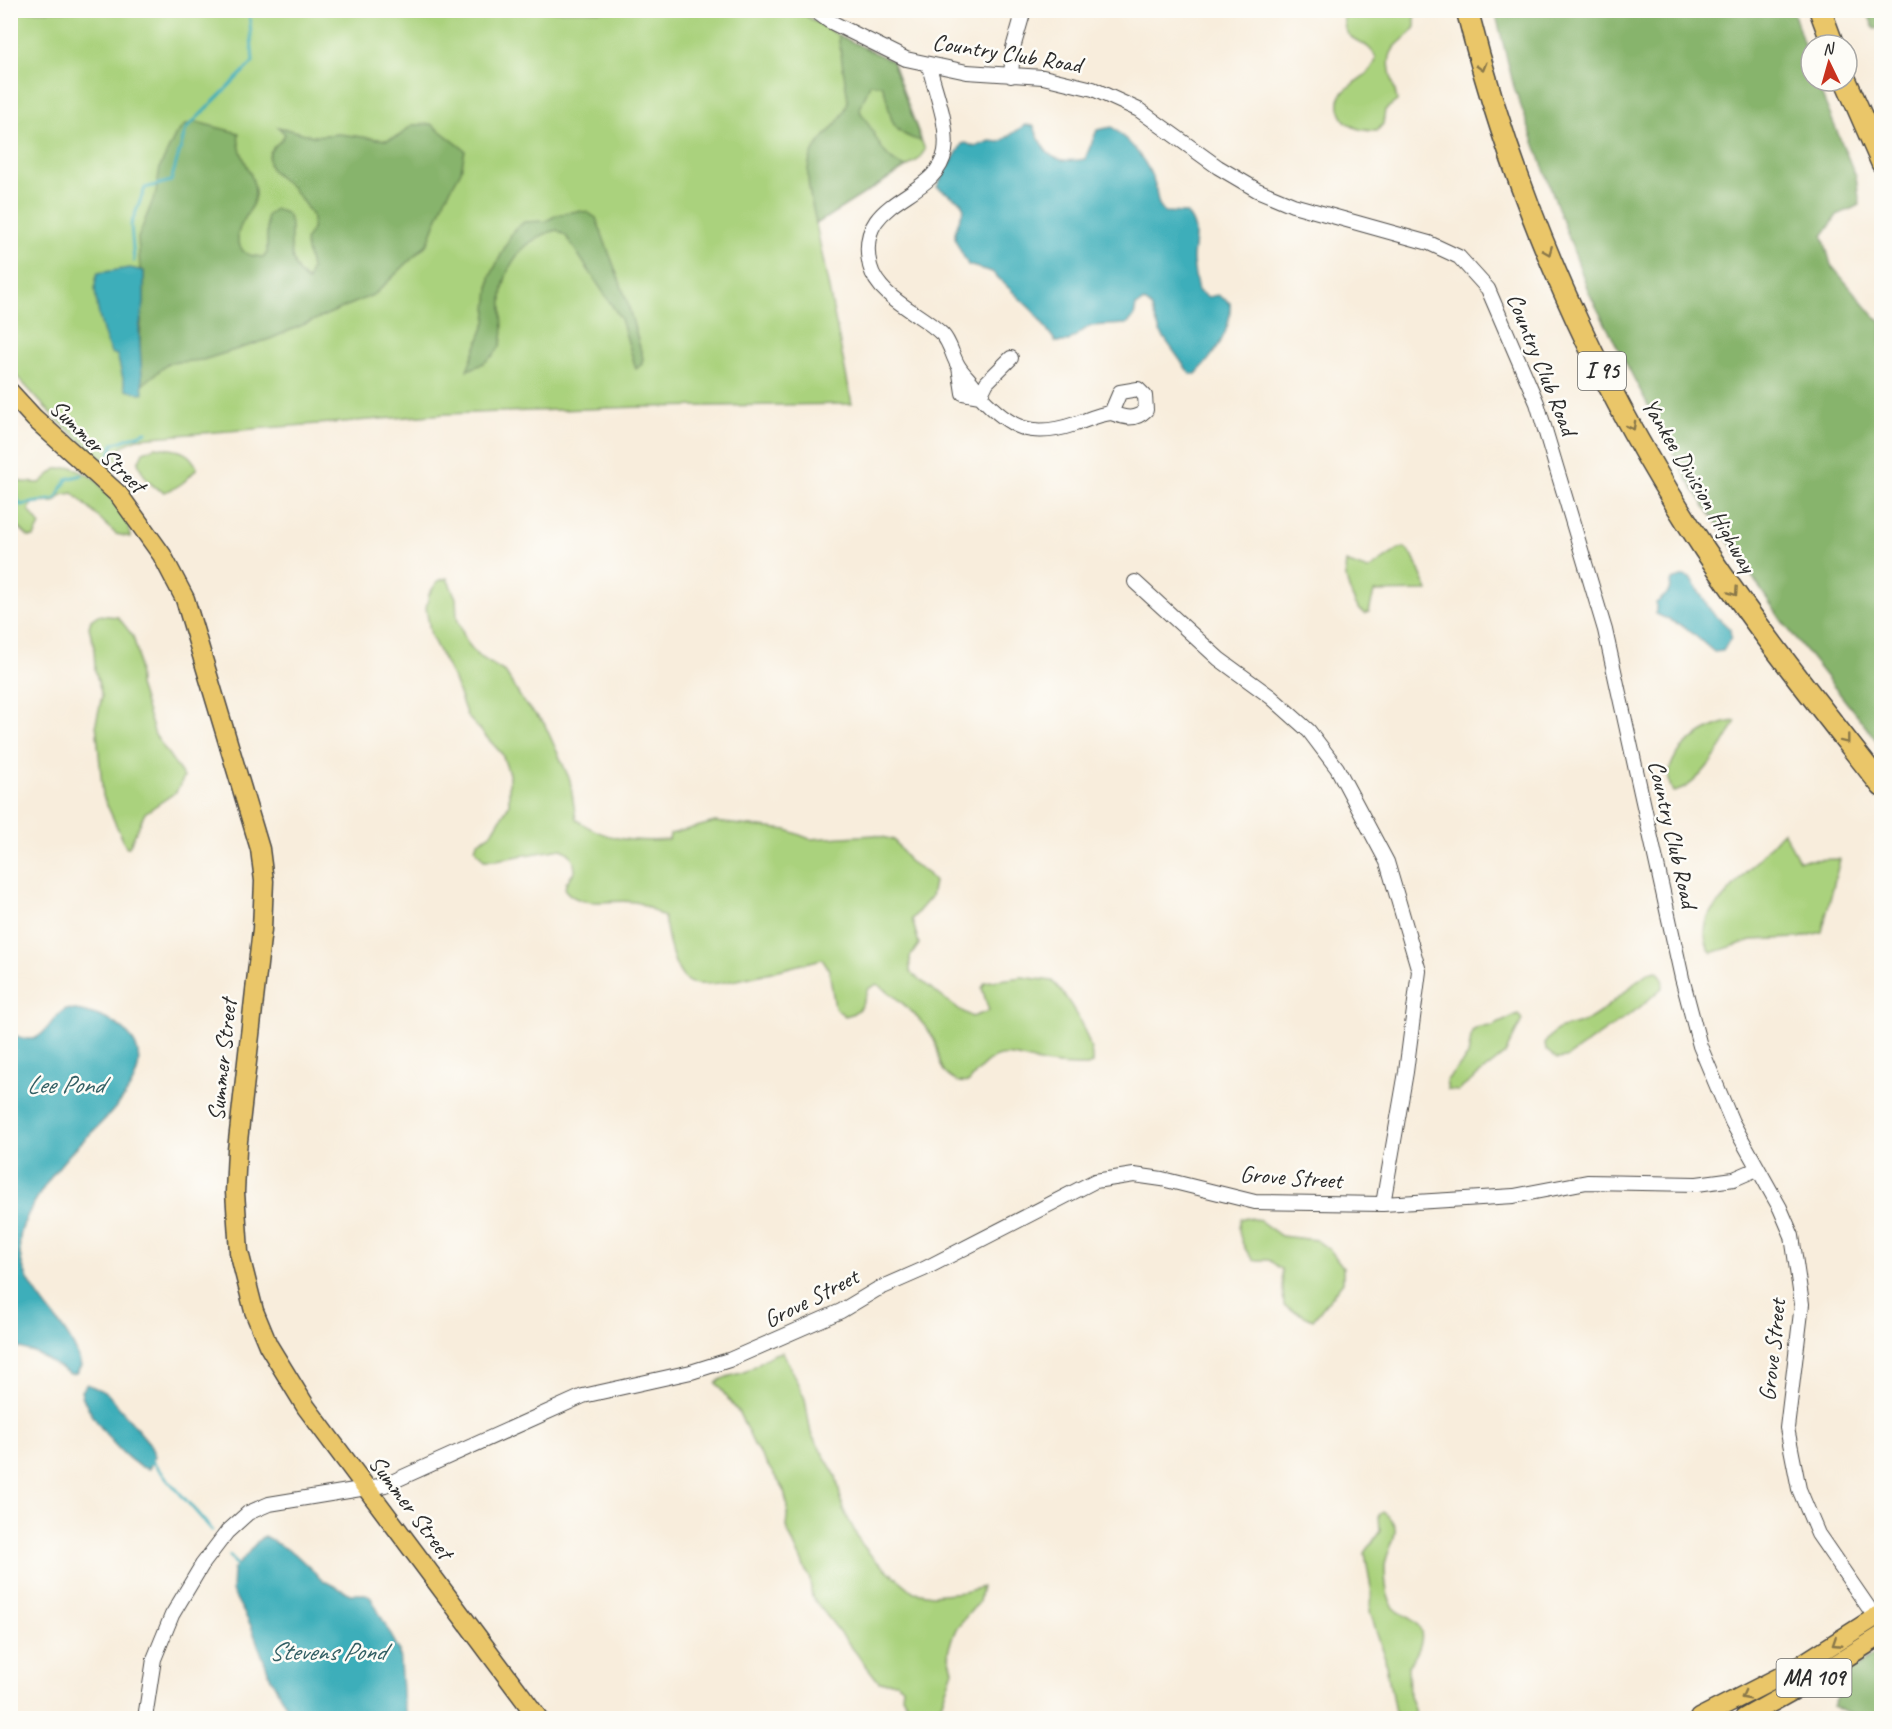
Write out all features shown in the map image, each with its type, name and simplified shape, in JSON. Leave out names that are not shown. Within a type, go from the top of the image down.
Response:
[{"type":"highway","name":"Yankee Division Highway","points":[[1467,10],[1493,104],[1530,207],[1572,308],[1621,408],[1675,503],[1730,587],[1881,786]]},
{"type":"highway","points":[[1820,10],[1829,33]]},
{"type":"highway","points":[[1851,93],[1881,163]]},
{"type":"main road","name":"Summer Street","points":[[10,392],[34,418],[119,495],[162,555],[184,599],[260,849],[264,881],[262,929],[237,1150],[235,1225],[239,1252],[254,1311],[268,1345],[306,1407],[538,1719]]},
{"type":"main road","name":"MA 109","points":[[1699,1719],[1879,1622]]},
{"type":"main road","name":"MA 109","points":[[1744,1719],[1796,1689],[1879,1622]]},
{"type":"street","name":"Country Club Road","points":[[814,10],[868,41],[906,59],[929,66],[1011,76],[1042,77],[1074,83],[1102,93],[1139,110],[1218,167],[1257,190],[1293,205],[1429,243],[1459,257],[1488,289],[1537,404],[1605,630],[1686,997],[1700,1047],[1714,1086],[1757,1169]]},
{"type":"street","points":[[1011,76],[1013,48],[1024,10]]},
{"type":"street","points":[[929,66],[944,130],[945,152],[929,179],[891,204],[874,224],[869,251],[870,267],[880,286],[945,336],[959,367],[975,383],[980,396],[1000,417],[1014,426],[1032,431],[1056,430],[1111,413]]},
{"type":"street","points":[[980,396],[987,382],[1011,358]]},
{"type":"street","points":[[1135,582],[1219,659],[1271,697],[1309,731],[1337,768],[1387,862],[1419,971],[1406,1072],[1383,1204]]},
{"type":"street","name":"Grove Street","points":[[145,1719],[151,1674],[169,1620],[202,1565],[235,1523],[248,1513],[269,1504],[368,1489],[402,1478],[583,1396],[691,1372],[767,1346],[842,1311],[876,1290],[924,1269],[1095,1181],[1134,1175],[1162,1179],[1255,1202],[1383,1204],[1514,1196],[1587,1182],[1696,1184],[1734,1179],[1757,1169],[1784,1216],[1792,1236],[1799,1268],[1801,1322],[1787,1428],[1799,1489],[1815,1529],[1879,1622]]},
{"type":"green space","points":[[10,11],[798,11],[846,40],[892,61],[925,150],[918,160],[816,224],[852,404],[640,407],[446,414],[139,438],[122,446],[115,471],[56,419],[11,370]]},
{"type":"green space","points":[[1344,11],[1415,11],[1415,27],[1391,53],[1389,66],[1397,101],[1385,110],[1383,124],[1377,131],[1363,130],[1350,125],[1343,118],[1339,107],[1344,91],[1367,73],[1376,58],[1367,46],[1355,40],[1346,31]]},
{"type":"green space","points":[[1495,11],[1793,11],[1800,33],[1799,93],[1821,93],[1856,177],[1860,205],[1837,215],[1823,236],[1831,265],[1875,317],[1881,320],[1881,746],[1782,621],[1688,481],[1589,293],[1514,87]]},
{"type":"green space","points":[[1867,11],[1881,11],[1881,28],[1874,29]]},
{"type":"green space","points":[[838,35],[892,61],[921,141],[900,132],[891,119],[882,85],[870,84],[860,109],[861,113],[884,151],[890,158],[906,167],[816,224],[809,186],[809,163],[817,146],[841,117],[848,100]]},
{"type":"green space","points":[[196,122],[239,133],[240,148],[252,179],[255,195],[254,202],[238,233],[240,246],[244,252],[263,257],[267,253],[267,216],[275,209],[286,213],[291,226],[294,264],[299,273],[308,281],[311,268],[305,241],[312,230],[313,218],[294,190],[274,173],[269,164],[271,150],[285,134],[278,127],[313,136],[339,134],[386,140],[399,136],[412,125],[431,124],[465,150],[461,171],[445,199],[428,243],[375,294],[270,339],[203,360],[169,363],[141,386],[139,357],[144,271],[140,269],[138,238],[156,192],[160,167],[176,134],[185,125]]},
{"type":"green space","points":[[577,211],[587,212],[596,218],[627,301],[643,358],[642,364],[636,369],[621,319],[566,236],[557,230],[532,241],[514,259],[504,282],[502,342],[486,361],[467,370],[486,322],[490,277],[513,231],[524,222],[546,221],[557,215]]},
{"type":"green space","points":[[156,447],[186,454],[197,468],[178,486],[164,492],[159,490],[148,480],[138,463],[143,452]]},
{"type":"green space","points":[[72,467],[94,478],[127,517],[130,537],[116,534],[73,493],[62,495],[55,502],[32,503],[29,510],[40,525],[34,537],[29,537],[11,520],[10,475],[22,482],[40,483],[56,469]]},
{"type":"green space","points":[[1405,548],[1413,556],[1428,591],[1374,592],[1369,612],[1364,614],[1349,589],[1346,562],[1368,570],[1399,549]]},
{"type":"green space","points":[[447,578],[456,598],[457,618],[466,641],[477,655],[505,672],[524,703],[544,723],[570,780],[576,819],[609,836],[644,841],[669,840],[670,834],[715,822],[787,830],[810,839],[875,835],[894,840],[909,861],[928,874],[934,882],[931,897],[912,919],[919,944],[910,957],[910,972],[955,1007],[972,1017],[989,1011],[982,988],[985,982],[1022,977],[1052,981],[1079,1019],[1092,1053],[1092,1063],[1088,1066],[1059,1065],[1006,1055],[989,1061],[969,1082],[957,1082],[944,1071],[934,1040],[923,1024],[901,1002],[877,984],[868,989],[858,1010],[845,1016],[835,1008],[829,970],[822,959],[731,981],[696,984],[687,981],[678,969],[671,952],[664,917],[639,903],[631,901],[591,902],[573,897],[565,890],[566,883],[575,871],[572,857],[568,852],[561,849],[484,860],[475,849],[477,843],[492,833],[509,805],[509,774],[502,754],[467,716],[454,680],[431,636],[426,608],[429,594],[438,581]]},
{"type":"green space","points":[[98,615],[118,617],[133,636],[138,654],[139,685],[155,735],[184,777],[176,792],[145,813],[129,847],[126,847],[103,796],[96,723],[102,696],[95,670],[94,647],[89,627],[91,620]]},
{"type":"green space","points":[[1736,721],[1718,752],[1701,774],[1683,789],[1673,792],[1669,779],[1671,766],[1686,744],[1711,728]]},
{"type":"green space","points":[[1783,831],[1799,860],[1840,859],[1822,932],[1799,938],[1752,940],[1712,953],[1705,934],[1710,913]]},
{"type":"green space","points":[[1657,971],[1662,977],[1663,987],[1639,1008],[1566,1058],[1557,1059],[1546,1050],[1545,1043],[1558,1029],[1591,1018],[1647,973]]},
{"type":"green space","points":[[1518,1014],[1522,1020],[1505,1054],[1458,1091],[1448,1090],[1446,1081],[1468,1056],[1472,1031],[1479,1027],[1493,1026]]},
{"type":"green space","points":[[1247,1217],[1260,1221],[1281,1236],[1316,1240],[1331,1251],[1343,1267],[1343,1282],[1313,1320],[1284,1306],[1282,1270],[1269,1260],[1253,1260],[1246,1251],[1241,1240],[1239,1224],[1241,1219]]},
{"type":"green space","points":[[783,1352],[805,1399],[811,1434],[836,1476],[843,1509],[861,1543],[874,1559],[914,1592],[932,1595],[964,1592],[982,1587],[979,1602],[957,1627],[952,1638],[948,1652],[953,1670],[940,1707],[908,1706],[902,1696],[903,1687],[896,1682],[879,1682],[812,1597],[810,1580],[786,1527],[788,1507],[783,1488],[755,1447],[739,1413],[716,1383]]},
{"type":"green space","points":[[1383,1512],[1394,1525],[1395,1531],[1385,1566],[1389,1599],[1395,1609],[1418,1625],[1422,1637],[1418,1650],[1408,1666],[1409,1695],[1417,1718],[1396,1718],[1384,1654],[1370,1612],[1372,1594],[1365,1553],[1380,1531],[1379,1515]]},
{"type":"green space","points":[[1881,1651],[1881,1718],[1861,1718],[1832,1707],[1847,1673]]},
{"type":"water","points":[[1025,125],[1034,126],[1042,144],[1051,156],[1065,160],[1085,159],[1097,130],[1112,127],[1126,139],[1143,160],[1155,185],[1161,209],[1164,212],[1186,213],[1195,229],[1193,262],[1198,291],[1208,297],[1218,295],[1230,303],[1228,323],[1221,342],[1196,374],[1190,374],[1160,332],[1151,307],[1144,301],[1136,306],[1134,317],[1127,324],[1090,326],[1067,342],[1056,342],[1034,312],[992,272],[968,265],[955,237],[964,209],[961,202],[937,187],[962,144],[966,143],[975,147],[990,141],[1000,142]]},
{"type":"water","points":[[130,268],[144,271],[144,303],[139,329],[143,394],[126,390],[117,355],[111,353],[105,336],[96,301],[98,273]]},
{"type":"water","points":[[1684,576],[1690,578],[1711,611],[1730,629],[1731,637],[1723,651],[1714,652],[1685,627],[1656,614],[1656,603],[1668,593],[1672,580]]},
{"type":"water","name":"Lee Pond","points":[[66,1009],[97,1015],[119,1026],[136,1048],[139,1065],[133,1082],[123,1099],[54,1173],[32,1206],[22,1228],[20,1257],[25,1274],[66,1333],[81,1366],[76,1373],[70,1374],[36,1353],[10,1345],[11,1033],[22,1038],[38,1037]]},
{"type":"water","points":[[87,1384],[107,1393],[149,1443],[155,1456],[149,1469],[130,1459],[99,1425],[90,1412],[81,1391]]},
{"type":"water","name":"Stevens Pond","points":[[264,1536],[294,1553],[324,1581],[350,1594],[366,1594],[371,1598],[399,1650],[403,1703],[408,1718],[311,1718],[308,1710],[288,1709],[271,1679],[251,1626],[232,1591],[233,1569]]},
{"type":"waterway","points":[[134,261],[131,225],[145,188],[171,181],[186,129],[253,62],[249,10]]},
{"type":"waterway","points":[[108,461],[113,444],[146,432]]},
{"type":"waterway","points":[[10,481],[20,505],[56,499],[67,479],[82,475]]},
{"type":"waterway","points":[[150,1459],[212,1530]]},
{"type":"waterway","points":[[230,1556],[239,1568]]}]
